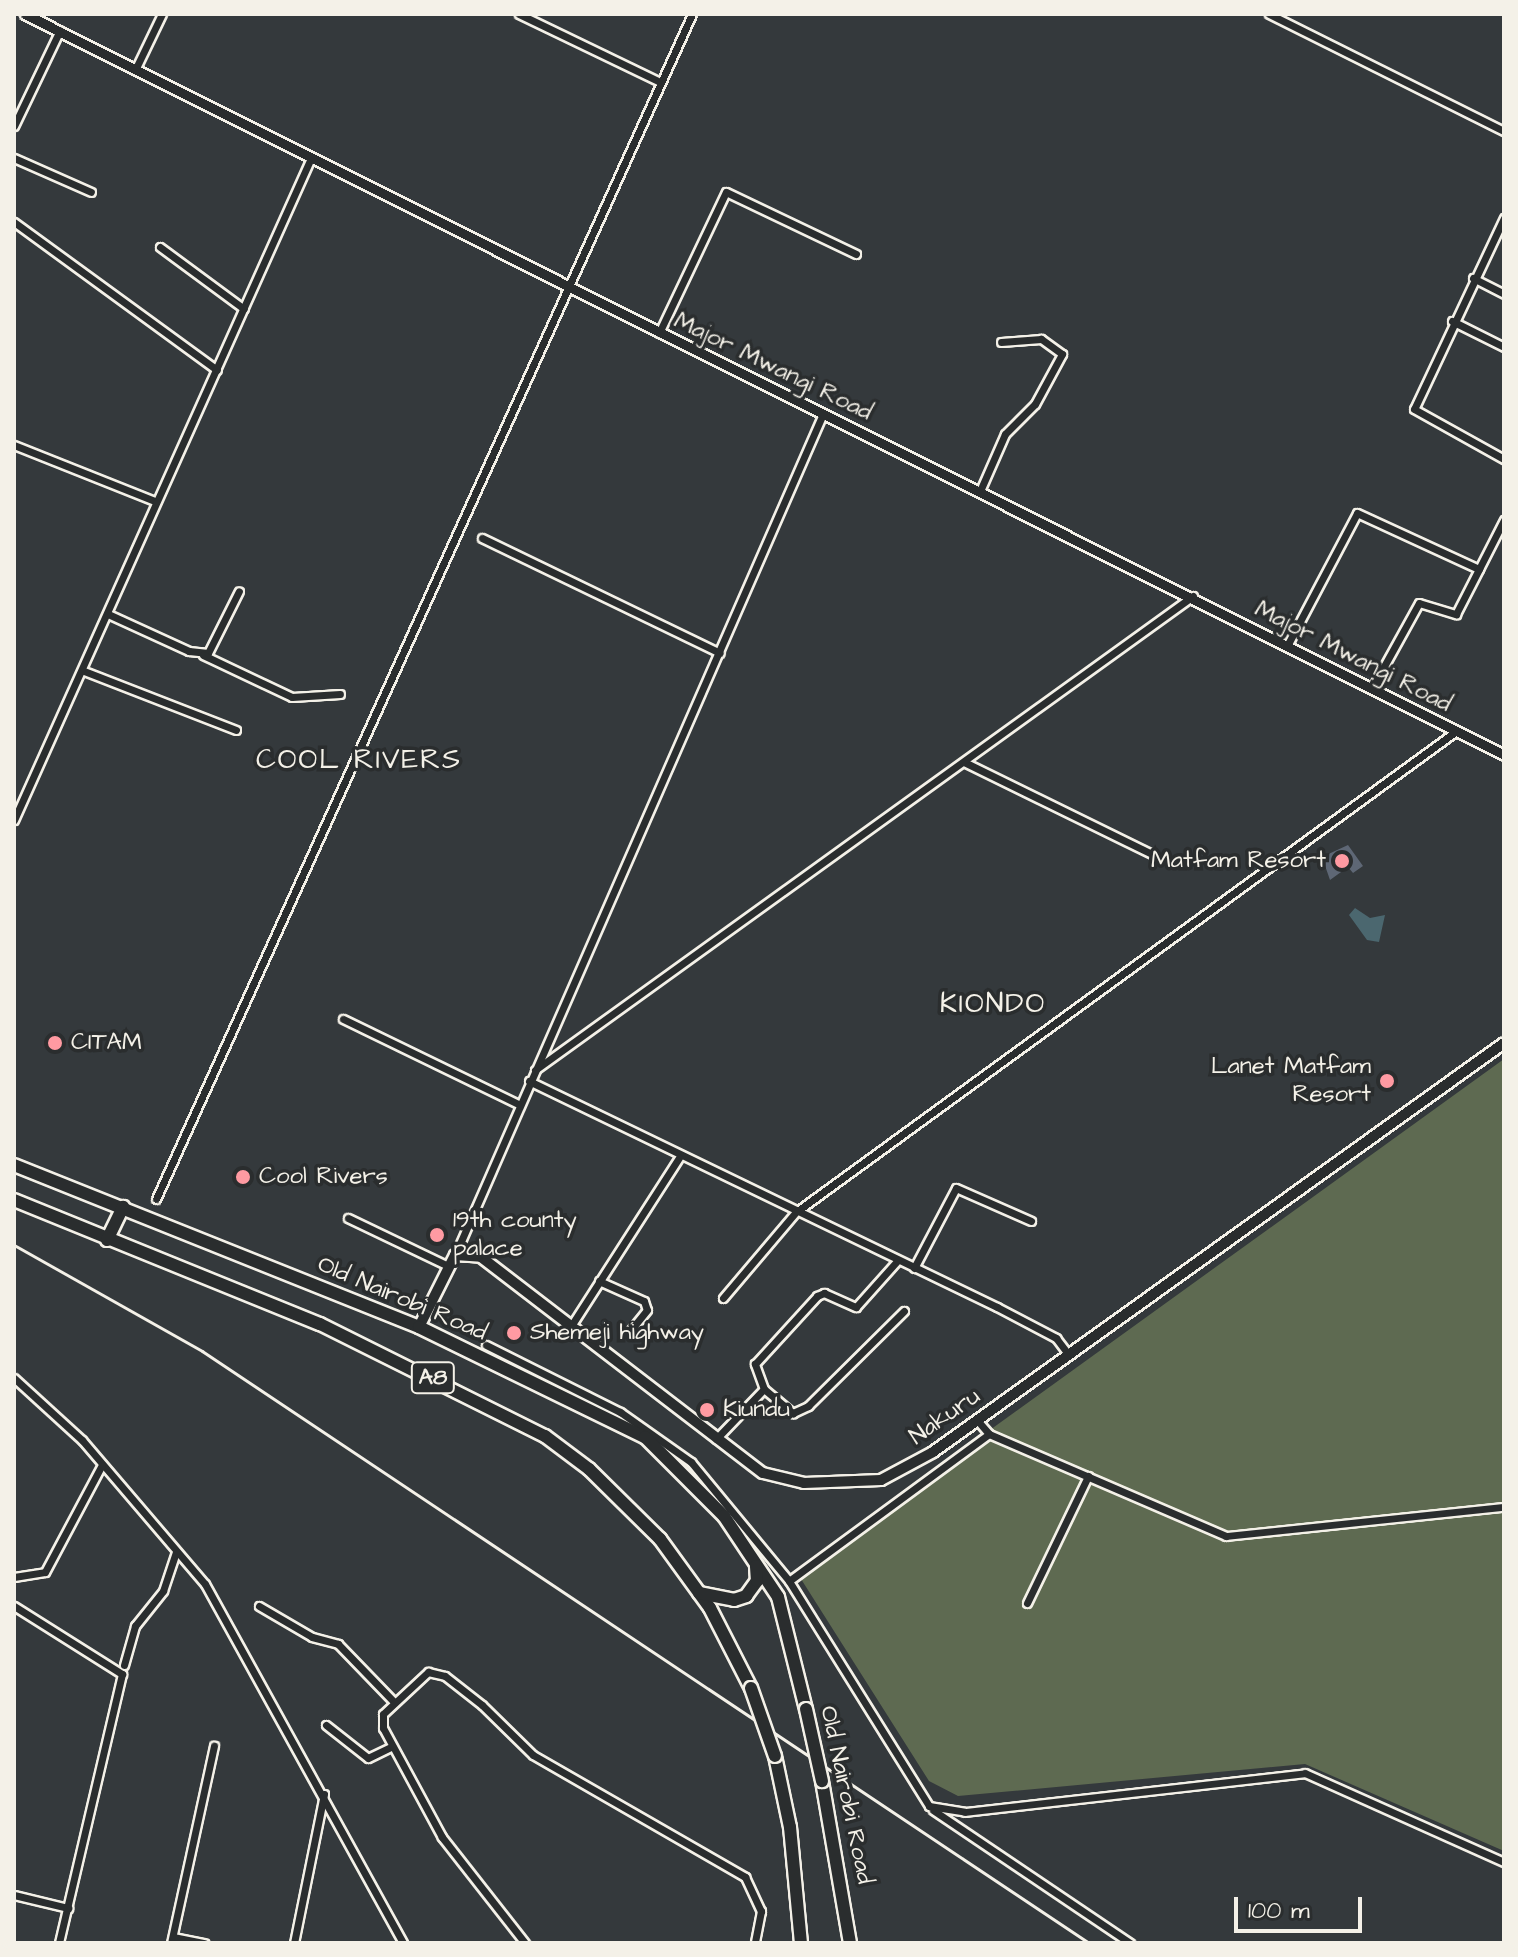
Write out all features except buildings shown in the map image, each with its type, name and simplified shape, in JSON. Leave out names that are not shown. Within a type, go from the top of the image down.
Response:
[{"type":"highway","name":"Old Nairobi Road","points":[[14,1165],[419,1327],[645,1437],[713,1503],[778,1597],[822,1781],[850,1943]]},
{"type":"highway","name":"A8","points":[[14,1200],[320,1324],[521,1421],[618,1495],[699,1593],[751,1688],[775,1756],[790,1827],[801,1943]]},
{"type":"highway","points":[[107,1240],[123,1207]]},
{"type":"highway","points":[[699,1593],[734,1600],[746,1596],[757,1581],[755,1563]]},
{"type":"main road","name":"Nakuru","points":[[455,1255],[481,1257],[501,1267],[715,1440],[782,1479],[861,1484],[903,1470],[977,1420],[1504,1043]]},
{"type":"main road","points":[[419,1327],[446,1265],[455,1255]]},
{"type":"street","name":"Major Mwangi Road","points":[[25,14],[659,333],[1194,596],[1504,755]]},
{"type":"street","points":[[135,70],[162,14]]},
{"type":"street","points":[[519,14],[658,81]]},
{"type":"street","points":[[156,1199],[564,285],[692,14]]},
{"type":"street","points":[[1269,14],[1504,131]]},
{"type":"street","points":[[14,126],[60,30]]},
{"type":"street","points":[[14,158],[91,192]]},
{"type":"street","points":[[14,820],[84,671],[155,501],[311,158]]},
{"type":"street","points":[[659,333],[726,192],[856,254]]},
{"type":"street","points":[[1504,218],[1452,321],[1416,402],[1416,414],[1504,459]]},
{"type":"street","points":[[14,222],[217,370]]},
{"type":"street","points":[[160,247],[244,309]]},
{"type":"street","points":[[1473,278],[1504,294]]},
{"type":"street","points":[[1452,321],[1504,347]]},
{"type":"street","points":[[980,491],[1005,434],[1035,404],[1062,354],[1041,339],[1001,342]]},
{"type":"street","points":[[455,1255],[518,1104],[720,653],[823,414]]},
{"type":"street","points":[[14,445],[155,501]]},
{"type":"street","points":[[1287,646],[1357,513],[1464,568],[1479,569]]},
{"type":"street","points":[[1372,688],[1419,603],[1456,614],[1504,520]]},
{"type":"street","points":[[482,538],[720,653]]},
{"type":"street","points":[[201,654],[218,642],[239,591]]},
{"type":"street","points":[[533,1071],[1194,596]]},
{"type":"street","points":[[108,614],[292,697],[340,694]]},
{"type":"street","points":[[84,671],[236,730]]},
{"type":"street","points":[[723,1298],[796,1212],[1455,732]]},
{"type":"street","points":[[964,762],[1152,854]]},
{"type":"street","points":[[343,1019],[518,1104]]},
{"type":"street","points":[[529,1081],[679,1158],[1056,1338],[1068,1354]]},
{"type":"street","points":[[571,1326],[679,1158]]},
{"type":"street","points":[[914,1268],[956,1188],[1031,1221]]},
{"type":"street","points":[[348,1218],[446,1265]]},
{"type":"street","points":[[898,1260],[856,1307],[824,1293],[817,1296],[755,1364],[764,1389],[793,1413],[808,1406],[904,1311]]},
{"type":"street","points":[[599,1281],[644,1301],[647,1310],[631,1330]]},
{"type":"street","points":[[486,1345],[620,1412],[691,1462],[789,1581],[929,1806],[1130,1943]]},
{"type":"street","points":[[14,1378],[102,1465],[205,1584],[324,1794],[403,1943]]},
{"type":"street","points":[[715,1440],[764,1389]]},
{"type":"street","points":[[977,1420],[989,1434],[1226,1536],[1504,1507]]},
{"type":"street","points":[[789,1581],[989,1434]]},
{"type":"street","points":[[14,1577],[45,1572],[102,1465]]},
{"type":"street","points":[[1027,1603],[1088,1476]]},
{"type":"street","points":[[124,1665],[135,1626],[163,1591],[176,1552]]},
{"type":"street","points":[[14,1606],[122,1674],[59,1943]]},
{"type":"street","points":[[259,1606],[312,1637],[338,1644],[394,1702]]},
{"type":"street","points":[[525,1943],[442,1837],[391,1747],[382,1718],[394,1702],[428,1672],[445,1676],[533,1755],[745,1877],[761,1911],[755,1943]]},
{"type":"street","points":[[326,1725],[368,1758],[391,1747]]},
{"type":"street","points":[[204,1943],[172,1940],[214,1746]]},
{"type":"street","points":[[929,1806],[965,1812],[1305,1773],[1504,1862]]},
{"type":"street","points":[[294,1943],[324,1794]]},
{"type":"street","points":[[14,1895],[68,1908]]},
{"type":"green space","points":[[1504,1059],[1504,1851],[1305,1764],[958,1796],[929,1781],[801,1579],[983,1435]]},
{"type":"water","points":[[1355,908],[1370,918],[1385,915],[1379,942],[1367,940],[1349,915]]},
{"type":"railway","points":[[14,1245],[202,1351],[1089,1943]]},
{"type":"place","name":"Matfam Resort","points":[[1342,861]]},
{"type":"place","name":"CITAM","points":[[55,1043]]},
{"type":"place","name":"Lanet Matfam Resort","points":[[1387,1081]]},
{"type":"place","name":"Cool Rivers","points":[[243,1177]]},
{"type":"place","name":"19th county palace","points":[[437,1235]]},
{"type":"place","name":"Shemeji highway","points":[[514,1333]]},
{"type":"place","name":"Kiundu","points":[[707,1410]]},
{"type":"district","name":"COOL RIVERS","points":[[359,760]]},
{"type":"district","name":"KIONDO","points":[[993,1004]]}]
